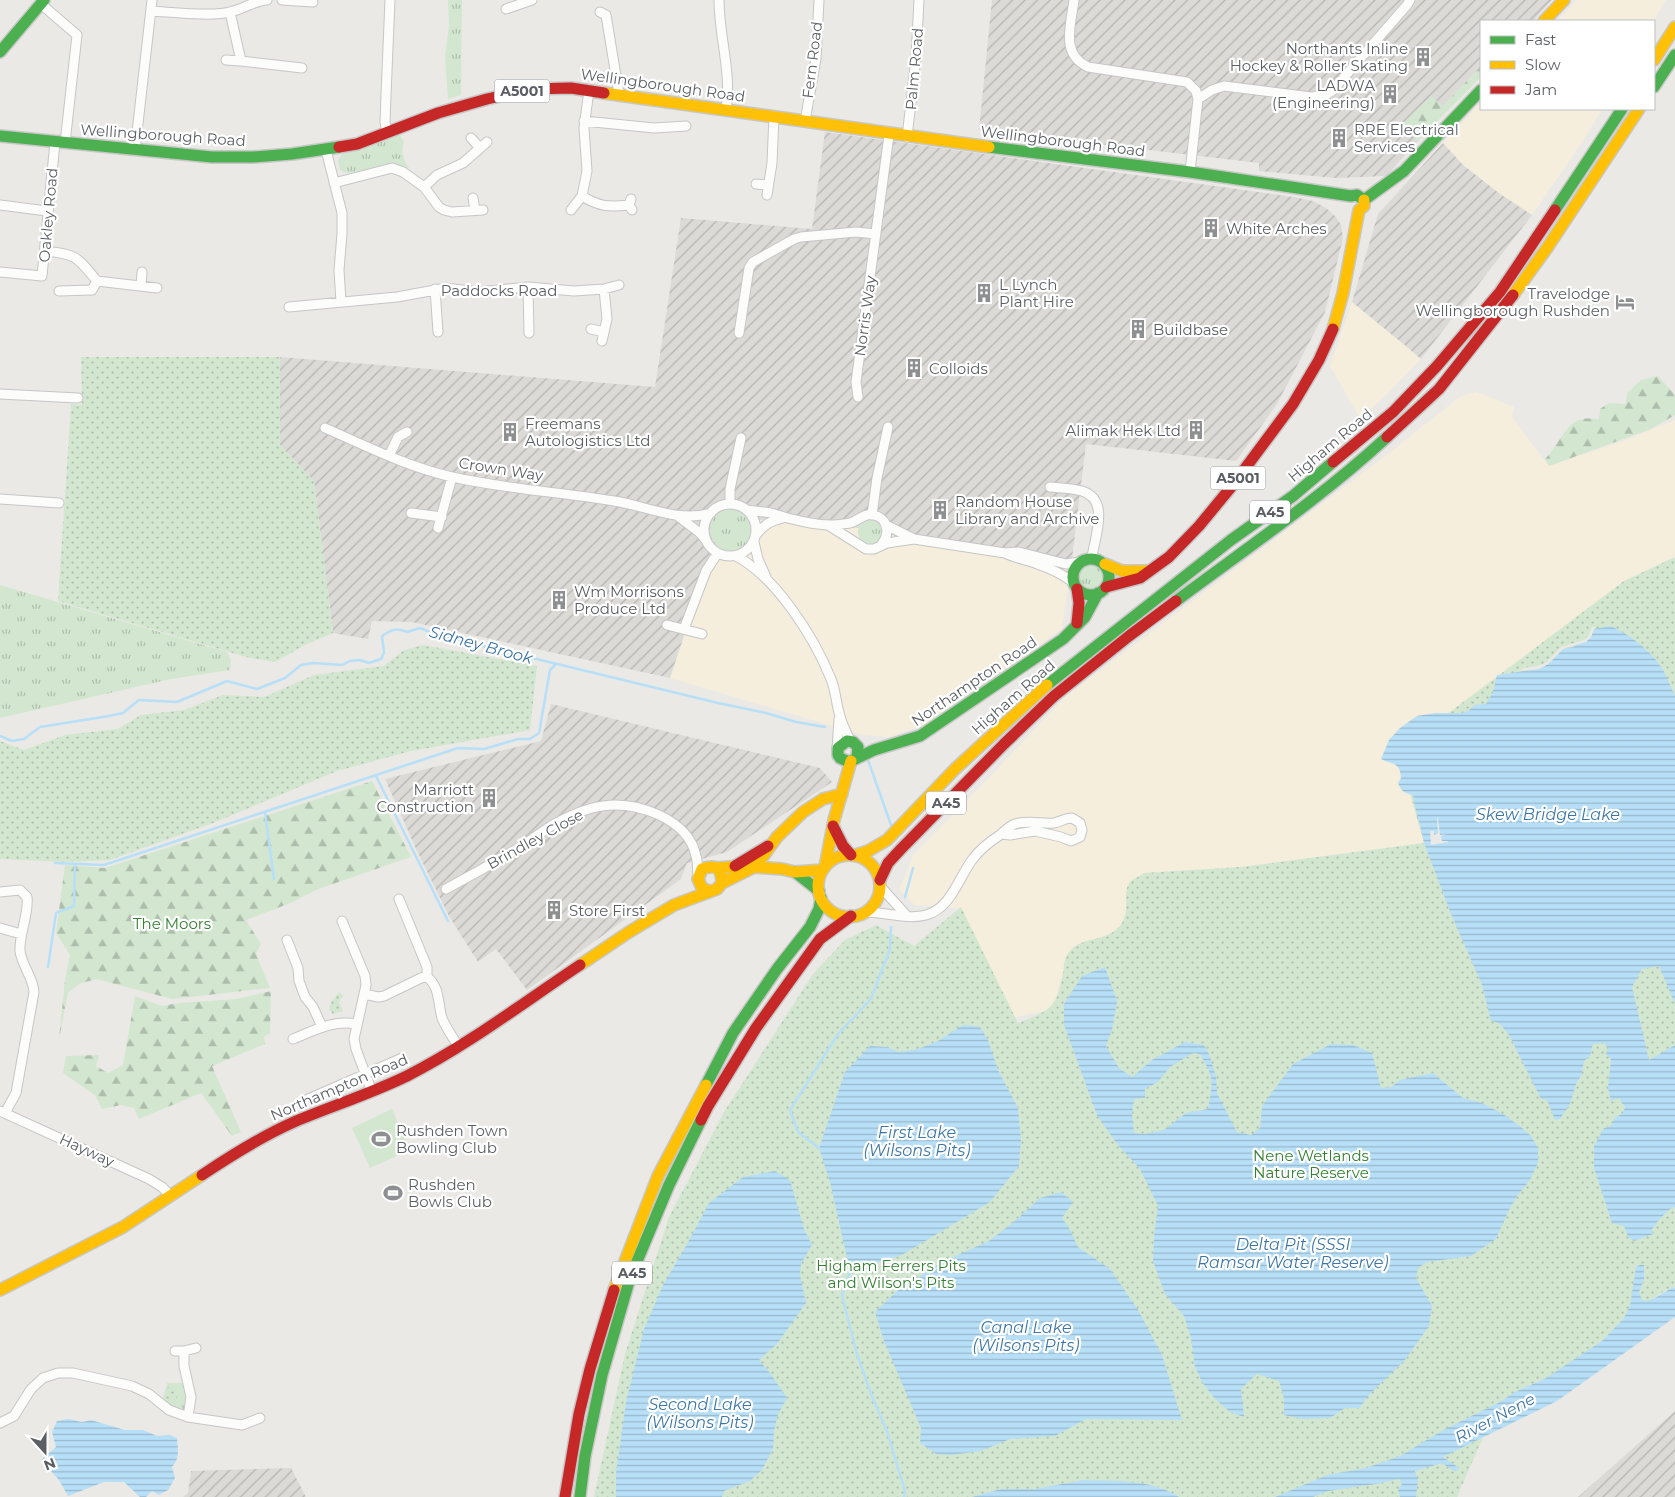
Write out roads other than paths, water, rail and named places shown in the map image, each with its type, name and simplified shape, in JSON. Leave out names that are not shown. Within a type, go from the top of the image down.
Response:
[{"type":"main road","points":[[1545,20],[1564,0]]},
{"type":"main road","points":[[0,52],[43,2]]},
{"type":"main road","points":[[1655,58],[1675,27]]},
{"type":"main road","points":[[1655,85],[1675,55]]},
{"type":"main road","name":"Wellingborough Road","points":[[0,136],[135,150],[233,157],[272,156],[326,150],[356,144],[454,108],[530,89],[554,87],[726,109],[889,135],[1290,185],[1326,193],[1355,204]]},
{"type":"main road","points":[[1355,204],[1384,187],[1404,171],[1480,91]]},
{"type":"main road","name":"Higham Road","points":[[853,855],[868,851],[888,840],[955,769],[1047,685],[1231,540],[1293,496],[1393,412],[1437,366],[1500,292],[1621,110]]},
{"type":"main road","name":"Higham Road","points":[[880,883],[888,863],[901,849],[1054,696],[1129,636],[1361,461],[1439,389],[1510,299],[1547,248],[1638,110]]},
{"type":"main road","name":"A5001","points":[[1075,585],[1082,593],[1089,595],[1134,581],[1169,557],[1199,526],[1262,447],[1304,388],[1334,326],[1343,293],[1353,235],[1355,204]]},
{"type":"main road","points":[[1077,623],[1079,603],[1072,576],[1079,562],[1092,558],[1122,571],[1148,571]]},
{"type":"main road","points":[[1102,590],[1109,578],[1105,564]]},
{"type":"main road","name":"Northampton Road","points":[[850,759],[878,748],[905,743],[937,726],[1063,640],[1077,623],[1085,617],[1102,590]]},
{"type":"main road","points":[[820,894],[820,877],[824,868],[850,759],[858,751],[853,743],[842,743],[838,748],[838,755],[850,759]]},
{"type":"main road","name":"Northampton Road","points":[[853,743],[878,748]]},
{"type":"main road","points":[[735,866],[770,844],[815,804],[844,788]]},
{"type":"main road","points":[[834,826],[843,846],[853,855]]},
{"type":"main road","points":[[770,844],[754,868],[733,876],[722,883],[717,889],[709,891],[701,888],[698,878],[702,869],[735,866],[754,868],[782,869],[795,872],[824,868],[836,858],[853,855],[864,858],[877,871],[880,883],[876,901],[865,912],[851,916],[836,914],[825,904],[820,894],[795,872]]},
{"type":"main road","points":[[713,867],[722,874],[722,883]]},
{"type":"main road","name":"Northampton Road","points":[[683,901],[698,878]]},
{"type":"main road","name":"Northampton Road","points":[[0,1290],[122,1227],[212,1167],[265,1136],[294,1122],[408,1076],[459,1047],[629,932],[683,901],[709,891]]},
{"type":"main road","name":"A45","points":[[565,1497],[590,1369],[618,1277],[658,1176],[732,1033],[777,969],[810,927],[819,909],[820,894]]},
{"type":"main road","name":"A45","points":[[580,1497],[585,1456],[602,1374],[630,1278],[669,1184],[708,1106],[756,1028],[820,939],[851,916]]},
{"type":"street","points":[[135,150],[152,0]]},
{"type":"street","points":[[151,11],[218,14],[267,0]]},
{"type":"street","points":[[282,0],[313,2]]},
{"type":"street","points":[[387,132],[385,128],[385,104],[390,0]]},
{"type":"street","points":[[719,0],[720,25],[728,84],[726,109]]},
{"type":"street","name":"Fern Road","points":[[805,121],[816,59],[819,0]]},
{"type":"street","name":"Palm Road","points":[[907,137],[916,58],[919,0]]},
{"type":"street","points":[[1074,0],[1069,45],[1074,57],[1080,63],[1088,67],[1187,82],[1196,91],[1198,99],[1190,172]]},
{"type":"street","points":[[1198,99],[1212,90],[1224,86],[1311,98],[1325,95],[1332,91],[1410,0]]},
{"type":"street","points":[[506,9],[534,1]]},
{"type":"street","name":"Oakley Road","points":[[0,272],[42,276],[47,211],[77,35],[43,2]]},
{"type":"street","points":[[230,12],[241,61]]},
{"type":"street","points":[[600,12],[606,15],[619,94]]},
{"type":"street","points":[[226,60],[241,61],[286,71],[302,68]]},
{"type":"street","points":[[571,210],[582,196],[587,171],[584,121],[589,90]]},
{"type":"street","points":[[756,184],[768,190],[772,163],[774,116]]},
{"type":"street","points":[[584,121],[653,132],[686,126]]},
{"type":"street","name":"Norris Way","points":[[858,397],[856,382],[889,135]]},
{"type":"street","points":[[424,187],[437,175],[463,163],[483,145],[471,138]]},
{"type":"street","points":[[326,150],[342,213],[339,270],[341,302]]},
{"type":"street","points":[[334,183],[392,168],[404,172],[424,187],[439,207],[444,210],[452,212],[479,210],[473,198]]},
{"type":"street","points":[[582,196],[595,204],[606,207],[631,205]]},
{"type":"street","points":[[0,205],[47,211]]},
{"type":"street","points":[[739,333],[748,268],[753,262],[794,239],[856,232],[876,234]]},
{"type":"street","points":[[45,251],[65,253],[79,259],[97,281],[157,288]]},
{"type":"street","points":[[141,286],[142,272]]},
{"type":"street","points":[[59,291],[92,290],[97,281]]},
{"type":"street","name":"Paddocks Road","points":[[289,307],[397,297],[435,289],[478,292],[528,287],[574,291],[604,289],[619,285]]},
{"type":"street","points":[[528,287],[529,333]]},
{"type":"street","points":[[435,289],[438,332]]},
{"type":"street","points":[[591,329],[603,337],[607,312],[604,289]]},
{"type":"street","points":[[0,394],[78,398]]},
{"type":"street","points":[[872,515],[877,478],[888,427]]},
{"type":"street","name":"Crown Way","points":[[325,428],[389,456],[426,470],[452,477],[615,501],[679,517],[702,516],[711,513]]},
{"type":"street","points":[[389,456],[398,437],[407,432]]},
{"type":"street","points":[[730,504],[731,482],[741,438]]},
{"type":"street","points":[[438,528],[452,477]]},
{"type":"street","points":[[1050,487],[1082,492],[1089,495],[1097,505],[1099,520],[1092,558]]},
{"type":"street","points":[[0,499],[59,503]]},
{"type":"street","points":[[784,518],[772,520],[763,526],[746,552],[736,556],[728,557],[717,554],[706,539],[704,525],[711,513],[715,508],[730,504],[741,506],[748,510],[772,513],[784,518],[828,525],[857,521]]},
{"type":"street","points":[[748,510],[756,522],[755,538],[758,559],[767,579]]},
{"type":"street","points":[[411,513],[442,517]]},
{"type":"street","points":[[856,542],[853,527],[861,517],[872,515],[881,518],[886,525],[914,539],[1005,553],[1019,552],[1066,564],[1079,562]]},
{"type":"street","name":"Crown Way","points":[[679,517],[706,539]]},
{"type":"street","points":[[828,525],[866,549],[874,549],[881,545],[914,539]]},
{"type":"street","points":[[881,545],[887,536],[886,525]]},
{"type":"street","points":[[1005,553],[1016,559],[1039,564],[1057,572],[1075,585]]},
{"type":"street","points":[[684,630],[706,571],[717,554]]},
{"type":"street","points":[[736,556],[751,565],[767,579],[812,642],[831,679],[838,700],[840,716],[838,748]]},
{"type":"street","points":[[667,625],[702,634]]},
{"type":"street","points":[[840,716],[853,743]]},
{"type":"street","name":"Brindley Close","points":[[446,889],[518,848],[551,826],[580,812],[598,806],[617,804],[635,806],[669,820],[679,827],[687,835],[697,856],[698,878]]},
{"type":"street","points":[[865,912],[916,917],[927,915],[937,910],[952,894],[970,862],[980,849],[1001,834],[1015,824],[1026,822],[1053,823],[1068,818],[1075,819],[1080,823],[1082,830],[1080,837],[1068,841],[1061,837],[1035,831],[1001,834]]},
{"type":"street","points":[[1061,837],[1059,830],[1062,821]]},
{"type":"street","name":"Brindley Close","points":[[697,856],[713,867]]},
{"type":"street","points":[[880,883],[906,915]]},
{"type":"street","points":[[0,892],[20,890],[26,895],[27,903],[21,934],[21,957],[33,983],[34,992],[16,1093],[2,1112]]},
{"type":"street","points":[[399,899],[428,967],[427,978]]},
{"type":"street","points":[[342,921],[362,967],[366,985],[354,1039],[372,1092]]},
{"type":"street","points":[[0,928],[21,934]]},
{"type":"street","points":[[287,940],[298,968],[299,981],[305,997],[313,1007],[322,1027]]},
{"type":"street","points":[[364,994],[378,997],[384,996],[421,978],[427,978],[432,981],[436,989],[443,1021],[459,1047]]},
{"type":"street","points":[[293,1040],[322,1027],[343,1022],[356,1024]]},
{"type":"street","points":[[308,1100],[402,1058]]},
{"type":"street","name":"Hayway","points":[[2,1112],[149,1179],[162,1186],[171,1196]]},
{"type":"street","points":[[188,1417],[191,1397],[180,1351],[196,1348]]},
{"type":"street","points":[[0,1423],[14,1416],[31,1389],[44,1378],[58,1373],[73,1373],[132,1386],[149,1394],[169,1410],[188,1417],[242,1424],[260,1418]]},
{"type":"water","name":"Skew Bridge Lake","points":[[1611,626],[1624,633],[1649,652],[1664,671],[1675,696],[1675,1004],[1659,966],[1642,969],[1632,987],[1649,1060],[1675,1045],[1675,1207],[1660,1219],[1652,1229],[1653,1234],[1634,1241],[1628,1237],[1624,1226],[1612,1223],[1594,1168],[1594,1146],[1604,1128],[1610,1127],[1615,1118],[1623,1113],[1625,1107],[1619,1098],[1611,1101],[1608,1088],[1611,1059],[1606,1054],[1608,1048],[1604,1043],[1593,1044],[1590,1056],[1584,1061],[1581,1076],[1576,1084],[1570,1104],[1560,1119],[1555,1120],[1547,1100],[1541,1099],[1509,1035],[1499,1023],[1491,1021],[1482,985],[1451,914],[1424,843],[1413,795],[1400,788],[1398,783],[1401,778],[1399,769],[1392,763],[1381,759],[1389,740],[1400,728],[1417,716],[1435,713],[1461,713],[1468,711],[1475,705],[1486,704],[1493,692],[1497,675],[1539,669],[1548,664],[1563,649],[1573,647],[1591,637],[1594,629]]},
{"type":"water","name":"Delta Pit (SSSI Ramsar Water Reserve)","points":[[1105,967],[1117,1001],[1112,1030],[1106,1046],[1119,1068],[1132,1077],[1152,1060],[1185,1042],[1204,1045],[1209,1054],[1216,1077],[1217,1093],[1237,1132],[1251,1135],[1260,1128],[1262,1106],[1293,1064],[1331,1044],[1353,1045],[1372,1053],[1381,1088],[1391,1087],[1400,1080],[1433,1073],[1463,1098],[1482,1103],[1503,1114],[1531,1136],[1538,1148],[1538,1163],[1530,1180],[1517,1196],[1508,1212],[1496,1239],[1471,1256],[1427,1262],[1418,1268],[1416,1278],[1432,1306],[1429,1326],[1405,1360],[1371,1393],[1359,1408],[1345,1408],[1330,1418],[1302,1419],[1284,1415],[1284,1399],[1279,1381],[1257,1374],[1241,1389],[1244,1417],[1230,1412],[1214,1398],[1202,1382],[1195,1367],[1191,1338],[1184,1316],[1165,1294],[1153,1261],[1158,1206],[1140,1169],[1117,1144],[1097,1115],[1064,1025],[1064,1004],[1082,976]],"holes":[[[1193,1053],[1200,1054],[1212,1080],[1208,1109],[1186,1113],[1164,1130],[1144,1134],[1134,1133],[1132,1114],[1134,1099],[1145,1098],[1145,1089],[1158,1082],[1170,1067]]]},
{"type":"water","name":"First Lake (Wilsons Pits)","points":[[963,1025],[980,1027],[988,1040],[998,1070],[1018,1108],[1021,1140],[1019,1166],[990,1202],[902,1255],[850,1271],[830,1182],[819,1148],[845,1072],[870,1046],[886,1047],[899,1052],[918,1049],[938,1041]]},
{"type":"water","name":"Second Lake (Wilsons Pits)","points":[[775,1171],[790,1180],[804,1229],[812,1245],[801,1264],[800,1275],[806,1303],[777,1344],[759,1360],[787,1398],[778,1414],[774,1431],[773,1449],[762,1470],[750,1481],[724,1491],[722,1497],[616,1497],[616,1473],[626,1402],[644,1329],[663,1285],[709,1203],[743,1177]]},
{"type":"water","name":"Canal Lake (Wilsons Pits)","points":[[1061,1192],[1073,1202],[1062,1218],[1078,1247],[1110,1269],[1137,1308],[1162,1355],[1182,1420],[1086,1419],[1055,1436],[1010,1439],[981,1451],[951,1455],[936,1454],[920,1443],[921,1428],[884,1341],[875,1312],[897,1291],[942,1262],[989,1241],[1040,1198]]},
{"type":"water","name":"River Nene","points":[[1644,1265],[1644,1279],[1639,1292],[1642,1300],[1650,1300],[1675,1287],[1675,1317],[1557,1401],[1443,1457],[1459,1468],[1458,1470],[1454,1471],[1442,1463],[1415,1471],[1418,1480],[1416,1497],[1400,1497],[1398,1489],[1402,1484],[1399,1479],[1328,1491],[1313,1497],[1275,1497],[1327,1475],[1366,1468],[1400,1456],[1445,1429],[1546,1378],[1602,1341],[1624,1318],[1630,1306],[1636,1267]]},
{"type":"water","points":[[68,1419],[82,1422],[91,1420],[125,1430],[143,1430],[157,1436],[170,1435],[177,1438],[177,1457],[172,1467],[175,1478],[168,1490],[159,1495],[152,1491],[146,1497],[140,1497],[124,1482],[104,1482],[68,1496],[59,1480],[41,1460],[56,1447],[52,1432],[57,1421]]},
{"type":"water","points":[[1083,1480],[1145,1484],[1168,1491],[1179,1497],[972,1497],[1001,1489],[1035,1489]]},
{"type":"waterway","name":"Sidney Brook","points":[[0,736],[12,741],[24,739],[40,727],[123,713],[139,700],[177,702],[227,681],[257,689],[285,678],[301,665],[313,663],[342,665],[350,661],[360,660],[369,663],[381,659],[384,653],[382,636],[394,630],[407,632],[420,628],[445,638],[468,641],[501,652],[766,713],[796,722],[825,727]]},
{"type":"waterway","points":[[55,863],[104,865],[458,748],[484,749],[518,739],[530,739],[539,733],[550,670],[556,664]]},
{"type":"waterway","points":[[868,760],[891,825]]},
{"type":"waterway","points":[[376,776],[448,921]]},
{"type":"waterway","points":[[265,812],[274,879]]},
{"type":"waterway","points":[[48,967],[56,913],[74,906],[75,864]]},
{"type":"waterway","points":[[905,897],[913,868]]},
{"type":"waterway","points":[[819,1148],[798,1132],[790,1110],[838,1034],[871,999],[890,949],[891,927]]},
{"type":"waterway","points":[[850,1271],[842,1296],[857,1354],[887,1431],[905,1492],[904,1497]]},
{"type":"place","name":"Northants Inline Hockey & Roller Skating","points":[[1423,57]]},
{"type":"place","name":"LADWA (Engineering)","points":[[1390,94]]},
{"type":"place","name":"RRE Electrical Services","points":[[1339,138]]},
{"type":"place","name":"White Arches","points":[[1211,228]]},
{"type":"place","name":"L Lynch Plant Hire","points":[[984,293]]},
{"type":"place","name":"Travelodge Wellingborough Rushden","points":[[1625,302]]},
{"type":"place","name":"Buildbase","points":[[1138,329]]},
{"type":"place","name":"Colloids","points":[[914,368]]},
{"type":"place","name":"Alimak Hek Ltd","points":[[1196,430]]},
{"type":"place","name":"Freemans Autologistics Ltd","points":[[510,432]]},
{"type":"place","name":"Random House Library and Archive","points":[[940,510]]},
{"type":"place","name":"Wm Morrisons Produce Ltd","points":[[559,600]]},
{"type":"place","name":"Marriott Construction","points":[[489,798]]},
{"type":"place","name":"Store First","points":[[554,910]]},
{"type":"place","name":"Rushden Town Bowling Club","points":[[381,1139]]},
{"type":"place","name":"Rushden Bowls Club","points":[[393,1193]]},
{"type":"park label","name":"The Moors","points":[[172,923]]},
{"type":"park label","name":"Nene Wetlands Nature Reserve","points":[[1311,1164]]},
{"type":"park label","name":"Higham Ferrers Pits and Wilson's Pits","points":[[891,1274]]}]
